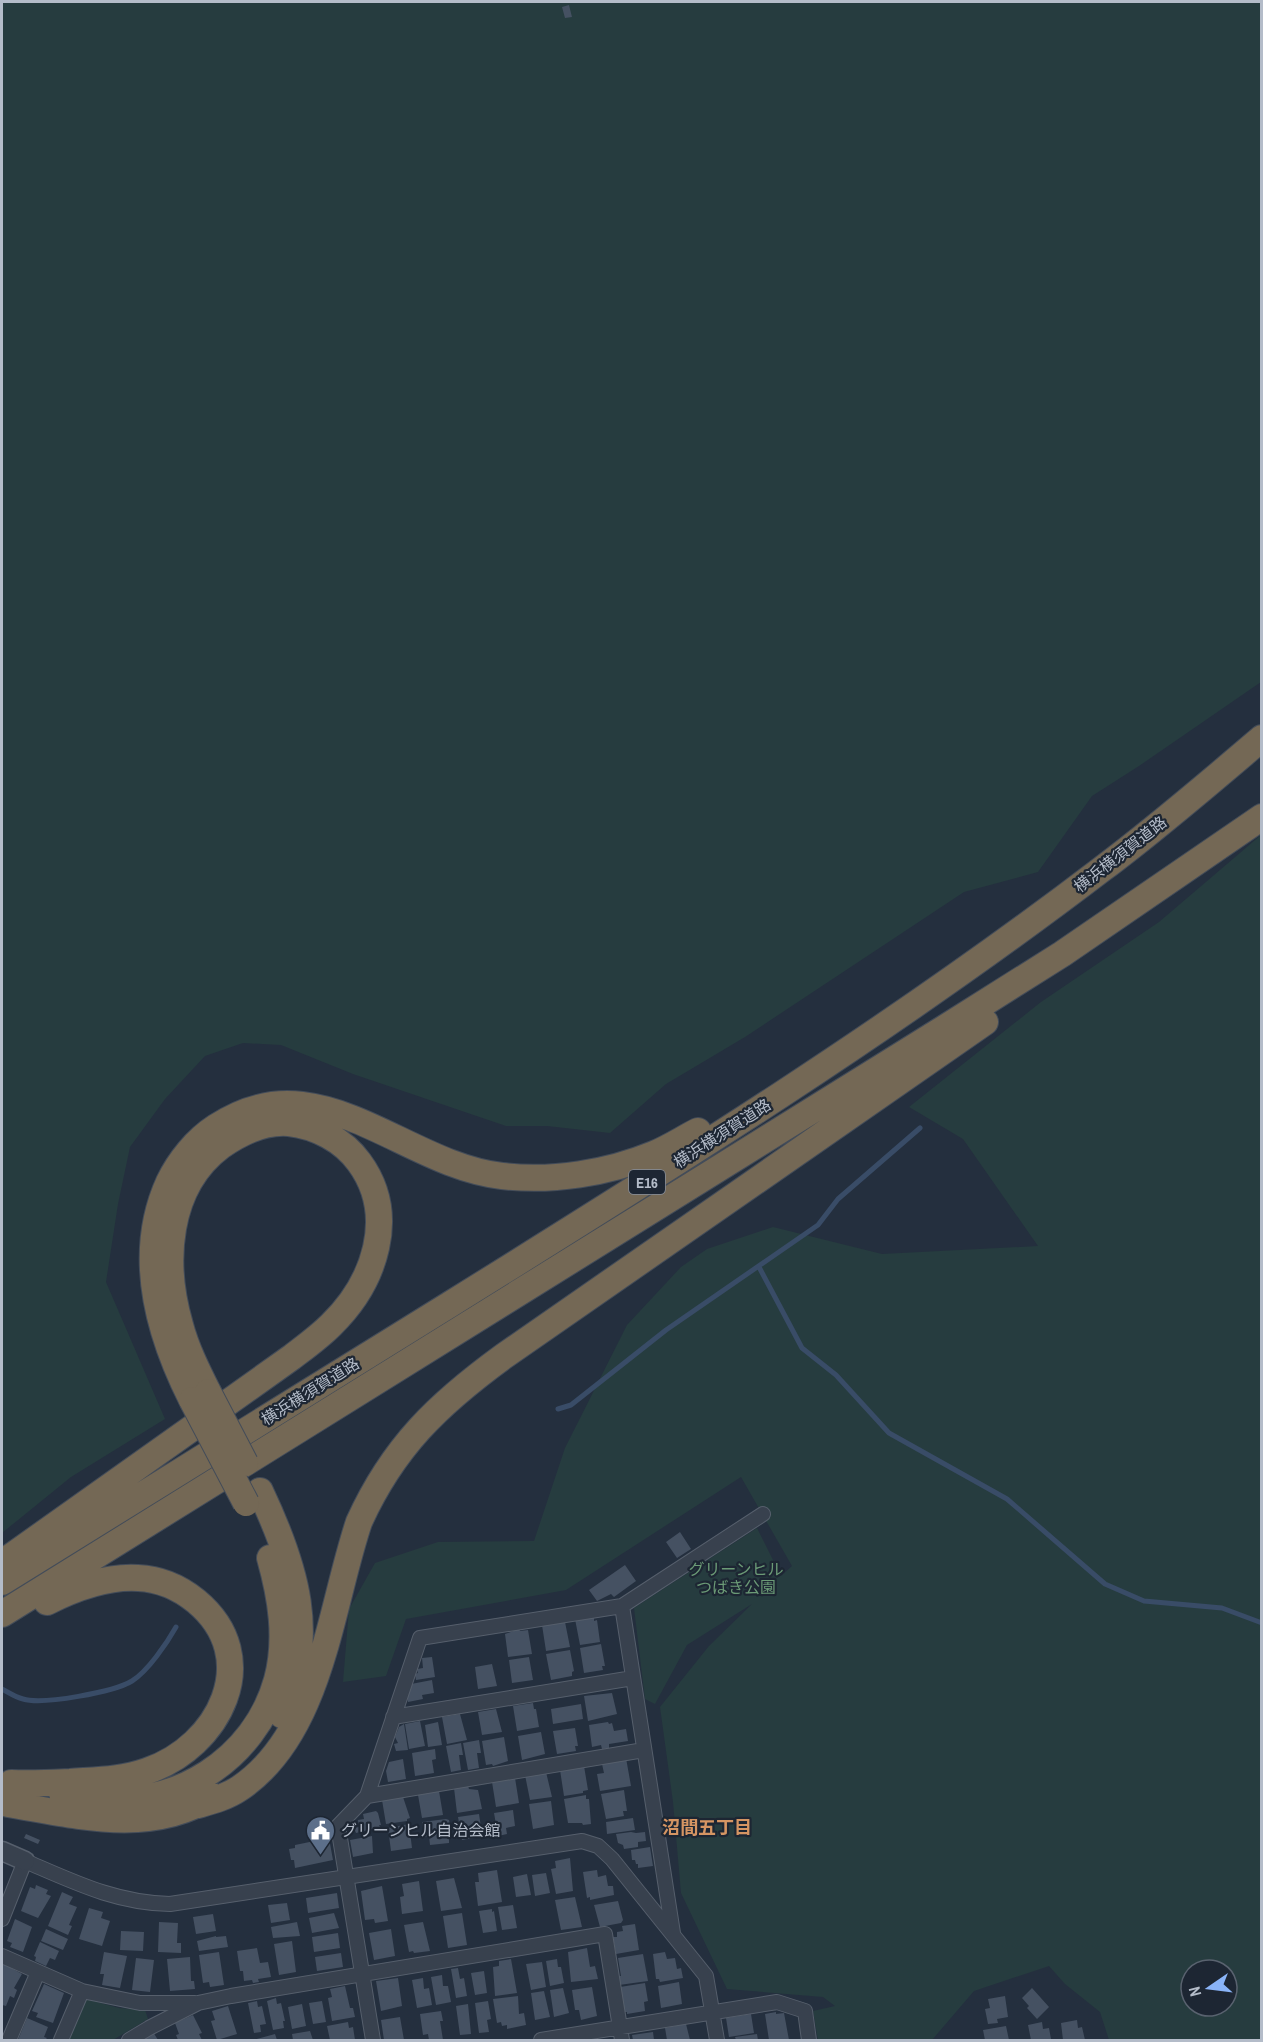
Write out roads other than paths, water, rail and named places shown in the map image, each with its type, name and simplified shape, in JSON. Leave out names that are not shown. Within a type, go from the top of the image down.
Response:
[{"type":"highway","name":"横浜横須賀道路","points":[[2,1582],[650,1180],[757,1111],[958,974],[1071,893],[1185,803],[1262,738]]},
{"type":"highway","name":"横浜横須賀道路","points":[[2,1614],[944,1029],[1062,954],[1262,817]]},
{"type":"highway","points":[[2,1625],[22,1612],[77,1587],[117,1579],[156,1580],[186,1593],[210,1613],[226,1642],[230,1658],[230,1674],[221,1707],[204,1734],[189,1749],[148,1771],[123,1778],[42,1785],[9,1794],[96,1819],[118,1820],[158,1817],[220,1798],[238,1790],[262,1771],[282,1747],[313,1683],[352,1542],[369,1501],[392,1462],[412,1435],[440,1406],[504,1356],[930,1061],[1186,870]]},
{"type":"highway","points":[[200,1396],[178,1373],[160,1319],[155,1295],[152,1246],[162,1197],[175,1171],[191,1149],[208,1132],[229,1119],[248,1110],[267,1105],[302,1105],[329,1111],[355,1121],[458,1166],[502,1176],[555,1177],[589,1172],[634,1161],[656,1154],[703,1128],[1071,893]]},
{"type":"highway","points":[[2,1563],[292,1357],[331,1325],[364,1280],[376,1246],[380,1219],[374,1185],[354,1156],[340,1142],[314,1129],[281,1123],[246,1131],[211,1154],[185,1188],[175,1218],[171,1237],[171,1280],[180,1325],[200,1396],[253,1497],[281,1537],[297,1593],[301,1628],[291,1694],[263,1750],[234,1779],[198,1805]]},
{"type":"highway","points":[[42,1785],[69,1795],[112,1801],[130,1801],[160,1795],[189,1785],[211,1771],[232,1755],[250,1733],[272,1695],[278,1677],[283,1633],[278,1589],[253,1497]]},
{"type":"street","points":[[373,2040],[338,1827],[367,1796],[420,1638],[622,1606],[763,1514]]},
{"type":"street","points":[[622,1606],[673,1936]]},
{"type":"street","points":[[393,1717],[633,1678]]},
{"type":"street","points":[[367,1796],[644,1750]]},
{"type":"street","points":[[2,1851],[117,1898],[144,1904],[170,1904],[582,1841],[598,1846],[612,1859],[706,1976],[717,2040]]},
{"type":"street","points":[[2,1919],[25,1861]]},
{"type":"street","points":[[2,1956],[82,1991],[141,2003],[198,2003],[605,1934],[621,2034]]},
{"type":"street","points":[[9,2040],[38,1972]]},
{"type":"street","points":[[61,2040],[82,1991]]},
{"type":"street","points":[[541,2040],[621,2034],[712,2013],[777,2002],[805,2011],[809,2040]]},
{"type":"street","points":[[129,2040],[198,2003]]},
{"type":"waterway","points":[[558,1409],[571,1405],[666,1330],[818,1225],[838,1199],[920,1128]]},
{"type":"waterway","points":[[759,1267],[802,1348],[836,1375],[889,1433],[1007,1499],[1105,1584],[1144,1601],[1222,1608],[1262,1623]]},
{"type":"waterway","points":[[2,1689],[23,1699],[46,1700],[78,1696],[123,1685],[132,1681],[151,1664],[176,1627]]},
{"type":"place","name":"グリーンヒル自治会館","points":[[320,1856]]},
{"type":"district","name":"沼間五丁目","points":[[707,1827]]},
{"type":"park label","name":"グリーンヒル つばき公園","points":[[736,1578]]}]
